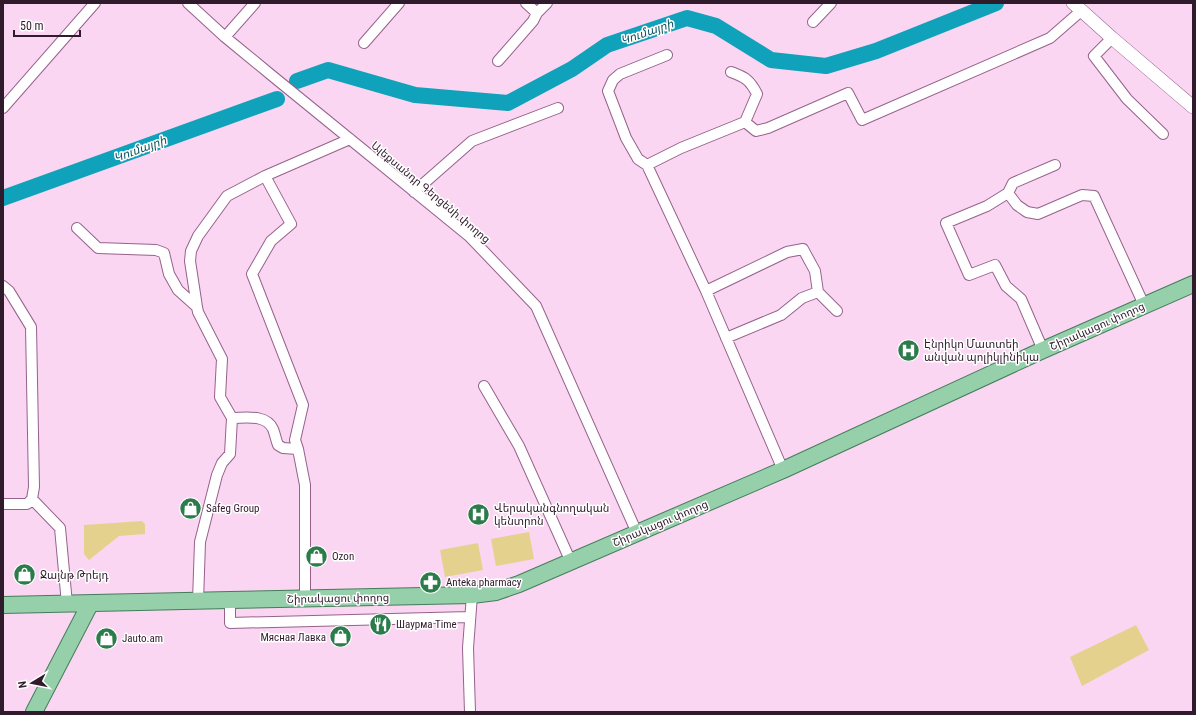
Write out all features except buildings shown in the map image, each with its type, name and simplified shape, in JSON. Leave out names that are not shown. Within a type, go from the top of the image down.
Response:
[{"type":"main road","name":"Շիրակացու փողոց","points":[[3,605],[90,604],[198,600],[472,596],[496,592],[571,562],[637,532],[784,470],[1043,350],[1193,284]]},
{"type":"main road","points":[[34,712],[90,604]]},
{"type":"street","points":[[3,108],[95,3]]},
{"type":"street","name":"Ալեքսանդր Գերցենի փողոց","points":[[188,3],[225,37],[469,236],[536,306],[637,532]]},
{"type":"street","points":[[225,37],[255,3]]},
{"type":"street","points":[[364,43],[399,3]]},
{"type":"street","points":[[526,3],[537,13]]},
{"type":"street","points":[[498,61],[534,21],[537,13],[547,3]]},
{"type":"street","points":[[813,22],[831,3]]},
{"type":"street","points":[[745,122],[756,131],[768,128],[848,93],[862,120],[1050,38],[1077,7],[1193,107]]},
{"type":"street","points":[[1112,38],[1094,56],[1127,99],[1163,134]]},
{"type":"street","points":[[667,55],[620,74],[613,80],[608,91],[626,138],[638,159],[647,165],[706,292],[784,470]]},
{"type":"street","points":[[647,165],[681,148],[745,122],[757,94],[752,84],[742,76],[731,72]]},
{"type":"street","points":[[414,192],[472,141],[558,108]]},
{"type":"street","points":[[198,600],[200,542],[217,475],[222,463],[230,454],[232,418],[220,397],[222,359],[198,312],[190,261],[191,251],[198,236],[227,196],[265,176],[350,139]]},
{"type":"street","points":[[1043,350],[1021,299],[1006,286],[995,266],[969,276],[946,223],[987,206],[1008,193],[1012,183],[1054,165]]},
{"type":"street","points":[[265,176],[291,224],[271,241],[252,274],[303,405],[295,440],[304,485],[305,599]]},
{"type":"street","points":[[1008,193],[1017,205],[1027,212],[1038,214],[1082,195],[1094,196],[1144,305]]},
{"type":"street","points":[[77,228],[98,248],[156,250],[164,254],[169,274],[178,290],[197,307]]},
{"type":"street","points":[[706,292],[787,252],[803,249],[815,271],[818,292],[837,311]]},
{"type":"street","points":[[3,286],[9,291],[31,327],[34,487],[32,499],[27,504],[3,504]]},
{"type":"street","points":[[726,338],[781,315],[802,298],[818,292]]},
{"type":"street","points":[[484,386],[519,446],[571,562]]},
{"type":"street","points":[[232,418],[262,418],[268,422],[273,429],[278,445],[283,448],[298,449]]},
{"type":"street","points":[[32,499],[60,528],[66,604]]},
{"type":"street","points":[[470,712],[468,648],[472,596]]},
{"type":"street","points":[[230,600],[230,622],[470,617]]},
{"type":"shaded area","points":[[142,521],[145,524],[145,534],[119,536],[89,560],[84,554],[84,525]]},
{"type":"shaded area","points":[[529,532],[534,559],[496,566],[491,539]]},
{"type":"shaded area","points":[[478,543],[483,570],[445,577],[440,550]]},
{"type":"shaded area","points":[[1136,625],[1149,650],[1082,686],[1070,657]]},
{"type":"waterway","name":"Կումայրի","points":[[297,81],[328,70],[415,95],[508,103],[572,69],[607,45],[687,18],[716,26],[771,60],[826,66],[876,51],[996,3]]},
{"type":"waterway","name":"Կումայրի","points":[[3,198],[277,99]]},
{"type":"place","name":"Էնրիկո Մատտեի անվան պոլիկլինիկա","points":[[909,350]]},
{"type":"place","name":"Safeg Group","points":[[191,508]]},
{"type":"place","name":"Վերականգնողական կենտրոն","points":[[479,514]]},
{"type":"place","name":"Ozon","points":[[316,556]]},
{"type":"place","name":"Ջայնթ Թրեյդ","points":[[25,575]]},
{"type":"place","name":"Anteka pharmacy","points":[[430,582]]},
{"type":"place","name":"Шаурма Time","points":[[381,624]]},
{"type":"place","name":"Мясная Лавка","points":[[341,637]]},
{"type":"place","name":"Jauto.am","points":[[106,638]]}]
